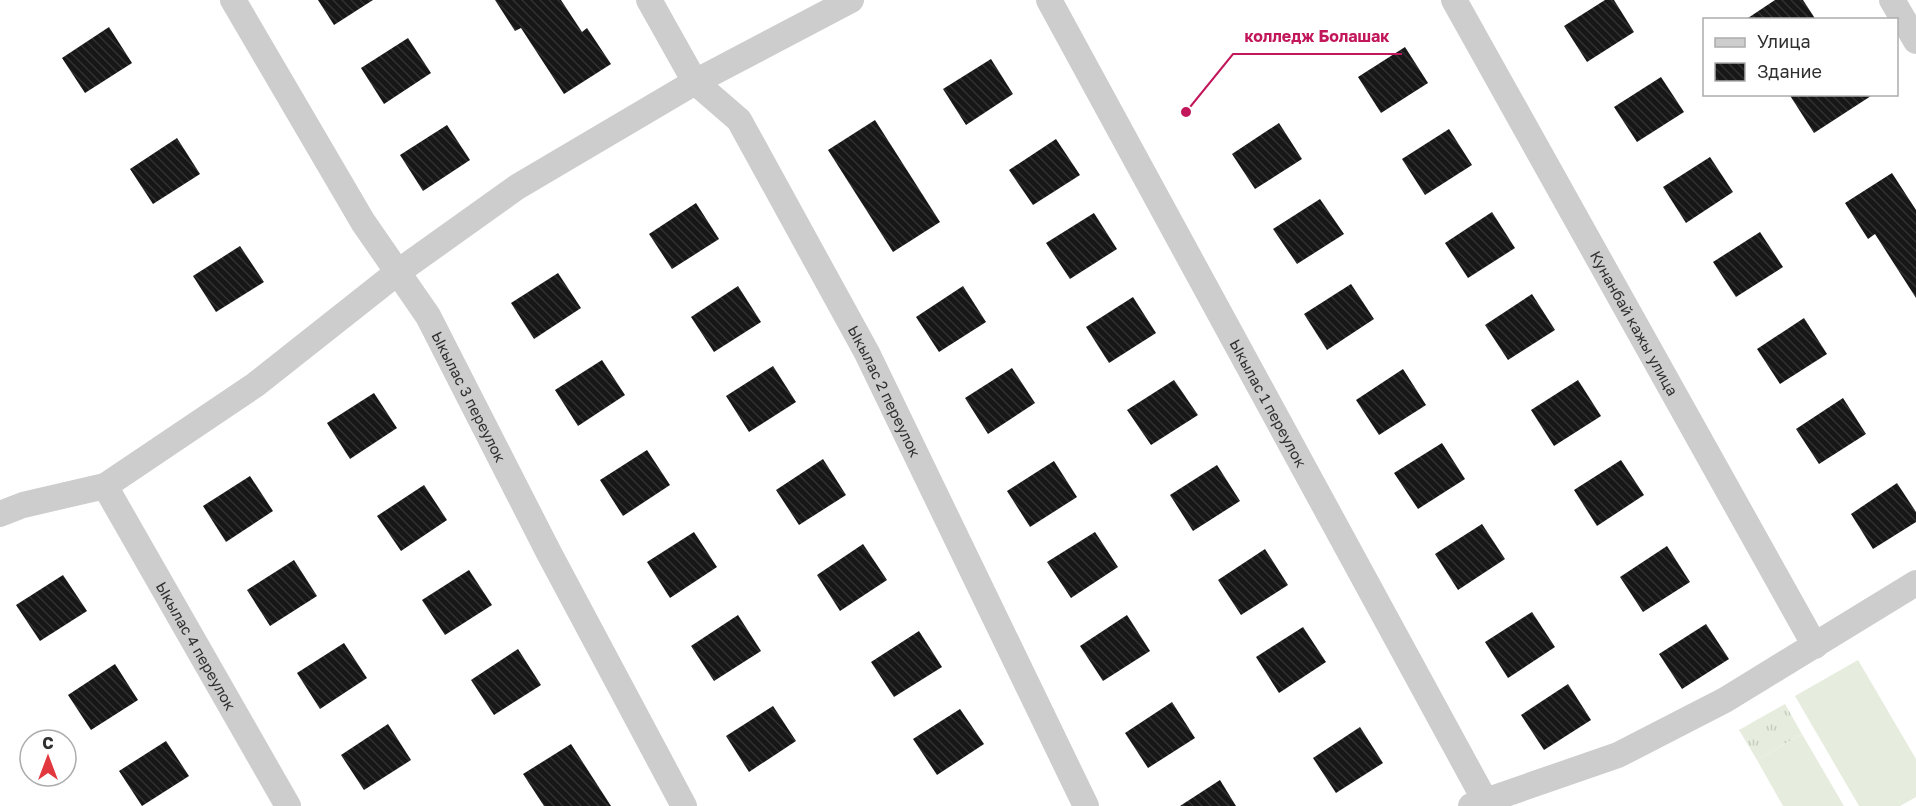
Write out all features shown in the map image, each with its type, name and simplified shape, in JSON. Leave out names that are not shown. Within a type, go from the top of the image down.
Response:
[{"type":"street","name":"Ыкылас 3 переулок","points":[[232,0],[363,222],[428,316],[549,554],[684,806]]},
{"type":"street","name":"Ыкылас 2 переулок","points":[[649,0],[695,82],[739,120],[867,353],[1086,806]]},
{"type":"street","points":[[0,514],[23,505],[105,486],[255,385],[398,272],[517,187],[695,82],[851,0]]},
{"type":"street","name":"Ыкылас 1 переулок","points":[[1049,0],[1482,804]]},
{"type":"street","name":"Кунанбай кажы улица","points":[[1454,0],[1815,646]]},
{"type":"street","points":[[1892,0],[1916,41]]},
{"type":"street","name":"Ыкылас 4 переулок","points":[[105,486],[288,806]]},
{"type":"street","points":[[1482,804],[1618,755],[1725,700],[1916,583]]},
{"type":"green space","points":[[1858,660],[1916,759],[1916,797],[1900,806],[1859,806],[1795,696]]},
{"type":"green space","points":[[1785,704],[1802,734],[1757,760],[1739,730]]},
{"type":"green space","points":[[1802,734],[1844,806],[1783,806],[1757,760]]},
{"type":"building","points":[[318,0],[373,0],[334,25]]},
{"type":"building","points":[[495,0],[561,0],[582,32],[587,28],[611,64],[564,94],[521,28],[515,31]]},
{"type":"building","points":[[1605,0],[1614,0],[1634,32],[1587,62],[1564,26]]},
{"type":"building","points":[[1775,0],[1803,0],[1815,18],[1748,18]]},
{"type":"building","points":[[109,27],[132,63],[85,93],[62,58]]},
{"type":"building","points":[[408,38],[431,73],[384,104],[361,68]]},
{"type":"building","points":[[1405,47],[1428,83],[1381,113],[1358,77]]},
{"type":"building","points":[[991,59],[1013,94],[966,125],[943,89]]},
{"type":"building","points":[[1661,77],[1684,112],[1637,142],[1614,107]]},
{"type":"building","points":[[1790,96],[1871,96],[1814,133]]},
{"type":"building","points":[[875,120],[940,222],[893,252],[828,150]]},
{"type":"building","points":[[1279,123],[1302,159],[1255,189],[1232,154]]},
{"type":"building","points":[[447,125],[470,160],[423,191],[400,155]]},
{"type":"building","points":[[1449,129],[1472,165],[1425,195],[1402,159]]},
{"type":"building","points":[[177,138],[200,174],[153,204],[130,169]]},
{"type":"building","points":[[1056,139],[1080,175],[1033,205],[1009,170]]},
{"type":"building","points":[[1710,157],[1733,192],[1686,223],[1663,187]]},
{"type":"building","points":[[1892,173],[1916,210],[1916,298],[1875,234],[1868,239],[1845,203]]},
{"type":"building","points":[[1320,199],[1344,234],[1297,264],[1273,229]]},
{"type":"building","points":[[696,203],[719,239],[672,269],[649,234]]},
{"type":"building","points":[[1492,212],[1515,248],[1468,278],[1445,243]]},
{"type":"building","points":[[1094,213],[1117,249],[1070,279],[1046,243]]},
{"type":"building","points":[[1760,232],[1783,267],[1736,297],[1713,262]]},
{"type":"building","points":[[240,246],[264,282],[216,312],[193,276]]},
{"type":"building","points":[[558,273],[581,308],[534,339],[511,303]]},
{"type":"building","points":[[1351,284],[1374,319],[1327,350],[1304,314]]},
{"type":"building","points":[[738,286],[761,322],[714,352],[691,317]]},
{"type":"building","points":[[963,286],[986,322],[939,352],[916,317]]},
{"type":"building","points":[[1532,294],[1555,330],[1508,360],[1485,325]]},
{"type":"building","points":[[1133,297],[1156,333],[1109,363],[1086,327]]},
{"type":"building","points":[[1804,318],[1827,354],[1780,384],[1757,349]]},
{"type":"building","points":[[602,360],[625,395],[578,426],[555,390]]},
{"type":"building","points":[[773,366],[796,402],[749,432],[726,396]]},
{"type":"building","points":[[1012,368],[1035,403],[988,434],[965,398]]},
{"type":"building","points":[[1403,369],[1426,405],[1379,435],[1356,400]]},
{"type":"building","points":[[1174,380],[1198,415],[1151,445],[1127,410]]},
{"type":"building","points":[[1578,380],[1601,416],[1554,446],[1531,410]]},
{"type":"building","points":[[374,393],[397,428],[350,459],[327,423]]},
{"type":"building","points":[[1843,398],[1866,434],[1819,464],[1796,429]]},
{"type":"building","points":[[1442,443],[1465,479],[1418,509],[1394,473]]},
{"type":"building","points":[[647,450],[670,485],[623,516],[600,480]]},
{"type":"building","points":[[823,459],[846,495],[799,525],[776,490]]},
{"type":"building","points":[[1621,460],[1644,495],[1597,526],[1574,490]]},
{"type":"building","points":[[1054,461],[1077,497],[1030,527],[1007,491]]},
{"type":"building","points":[[1217,465],[1240,501],[1193,531],[1170,495]]},
{"type":"building","points":[[250,476],[273,511],[226,542],[203,506]]},
{"type":"building","points":[[1897,483],[1916,512],[1916,522],[1873,549],[1851,514]]},
{"type":"building","points":[[424,485],[447,520],[401,551],[377,516]]},
{"type":"building","points":[[1482,524],[1505,559],[1458,590],[1435,554]]},
{"type":"building","points":[[694,532],[717,567],[670,598],[647,562]]},
{"type":"building","points":[[1095,532],[1118,567],[1071,598],[1047,562]]},
{"type":"building","points":[[863,544],[887,580],[840,611],[817,575]]},
{"type":"building","points":[[1667,546],[1690,582],[1643,612],[1620,577]]},
{"type":"building","points":[[1265,549],[1288,585],[1241,615],[1218,580]]},
{"type":"building","points":[[294,560],[317,596],[270,626],[247,590]]},
{"type":"building","points":[[469,570],[492,605],[445,635],[422,600]]},
{"type":"building","points":[[63,575],[87,611],[40,641],[16,605]]},
{"type":"building","points":[[1532,612],[1555,647],[1508,678],[1485,642]]},
{"type":"building","points":[[738,615],[761,651],[714,681],[691,646]]},
{"type":"building","points":[[1127,615],[1150,651],[1103,681],[1080,646]]},
{"type":"building","points":[[1706,624],[1729,659],[1682,689],[1659,654]]},
{"type":"building","points":[[1303,627],[1326,662],[1279,693],[1256,657]]},
{"type":"building","points":[[919,631],[942,667],[894,697],[871,662]]},
{"type":"building","points":[[344,643],[367,678],[320,709],[297,673]]},
{"type":"building","points":[[518,649],[541,685],[494,715],[471,680]]},
{"type":"building","points":[[115,664],[138,700],[91,730],[68,695]]},
{"type":"building","points":[[1568,684],[1591,720],[1544,750],[1521,715]]},
{"type":"building","points":[[1172,702],[1195,738],[1148,768],[1125,733]]},
{"type":"building","points":[[773,706],[796,741],[749,772],[726,736]]},
{"type":"building","points":[[960,709],[984,744],[937,775],[913,739]]},
{"type":"building","points":[[388,724],[411,760],[364,790],[341,755]]},
{"type":"building","points":[[1360,727],[1383,763],[1336,793],[1313,758]]},
{"type":"building","points":[[166,741],[189,776],[142,806],[119,771]]},
{"type":"building","points":[[571,744],[611,806],[544,806],[523,774]]},
{"type":"building","points":[[1220,780],[1236,806],[1180,806]]},
{"type":"place","name":"колледж Болашак","points":[[1186,112]]}]
